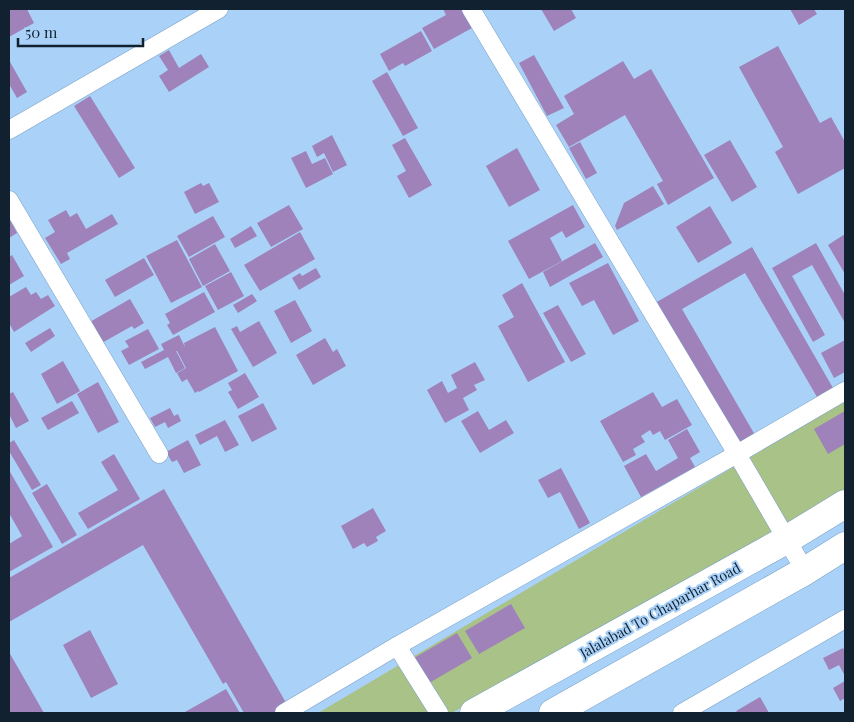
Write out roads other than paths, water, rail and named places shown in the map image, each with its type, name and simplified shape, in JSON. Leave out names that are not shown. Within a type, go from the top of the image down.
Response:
[{"type":"main road","name":"Jalalabad To Chaparhar Road","points":[[474,713],[786,540],[845,504]]},
{"type":"main road","points":[[553,713],[805,571],[845,546]]},
{"type":"street","points":[[9,130],[219,9]]},
{"type":"street","points":[[471,9],[805,571]]},
{"type":"street","points":[[9,200],[159,454]]},
{"type":"street","points":[[284,713],[397,646],[845,391]]},
{"type":"street","points":[[682,713],[845,620]]},
{"type":"street","points":[[397,646],[439,713]]}]
